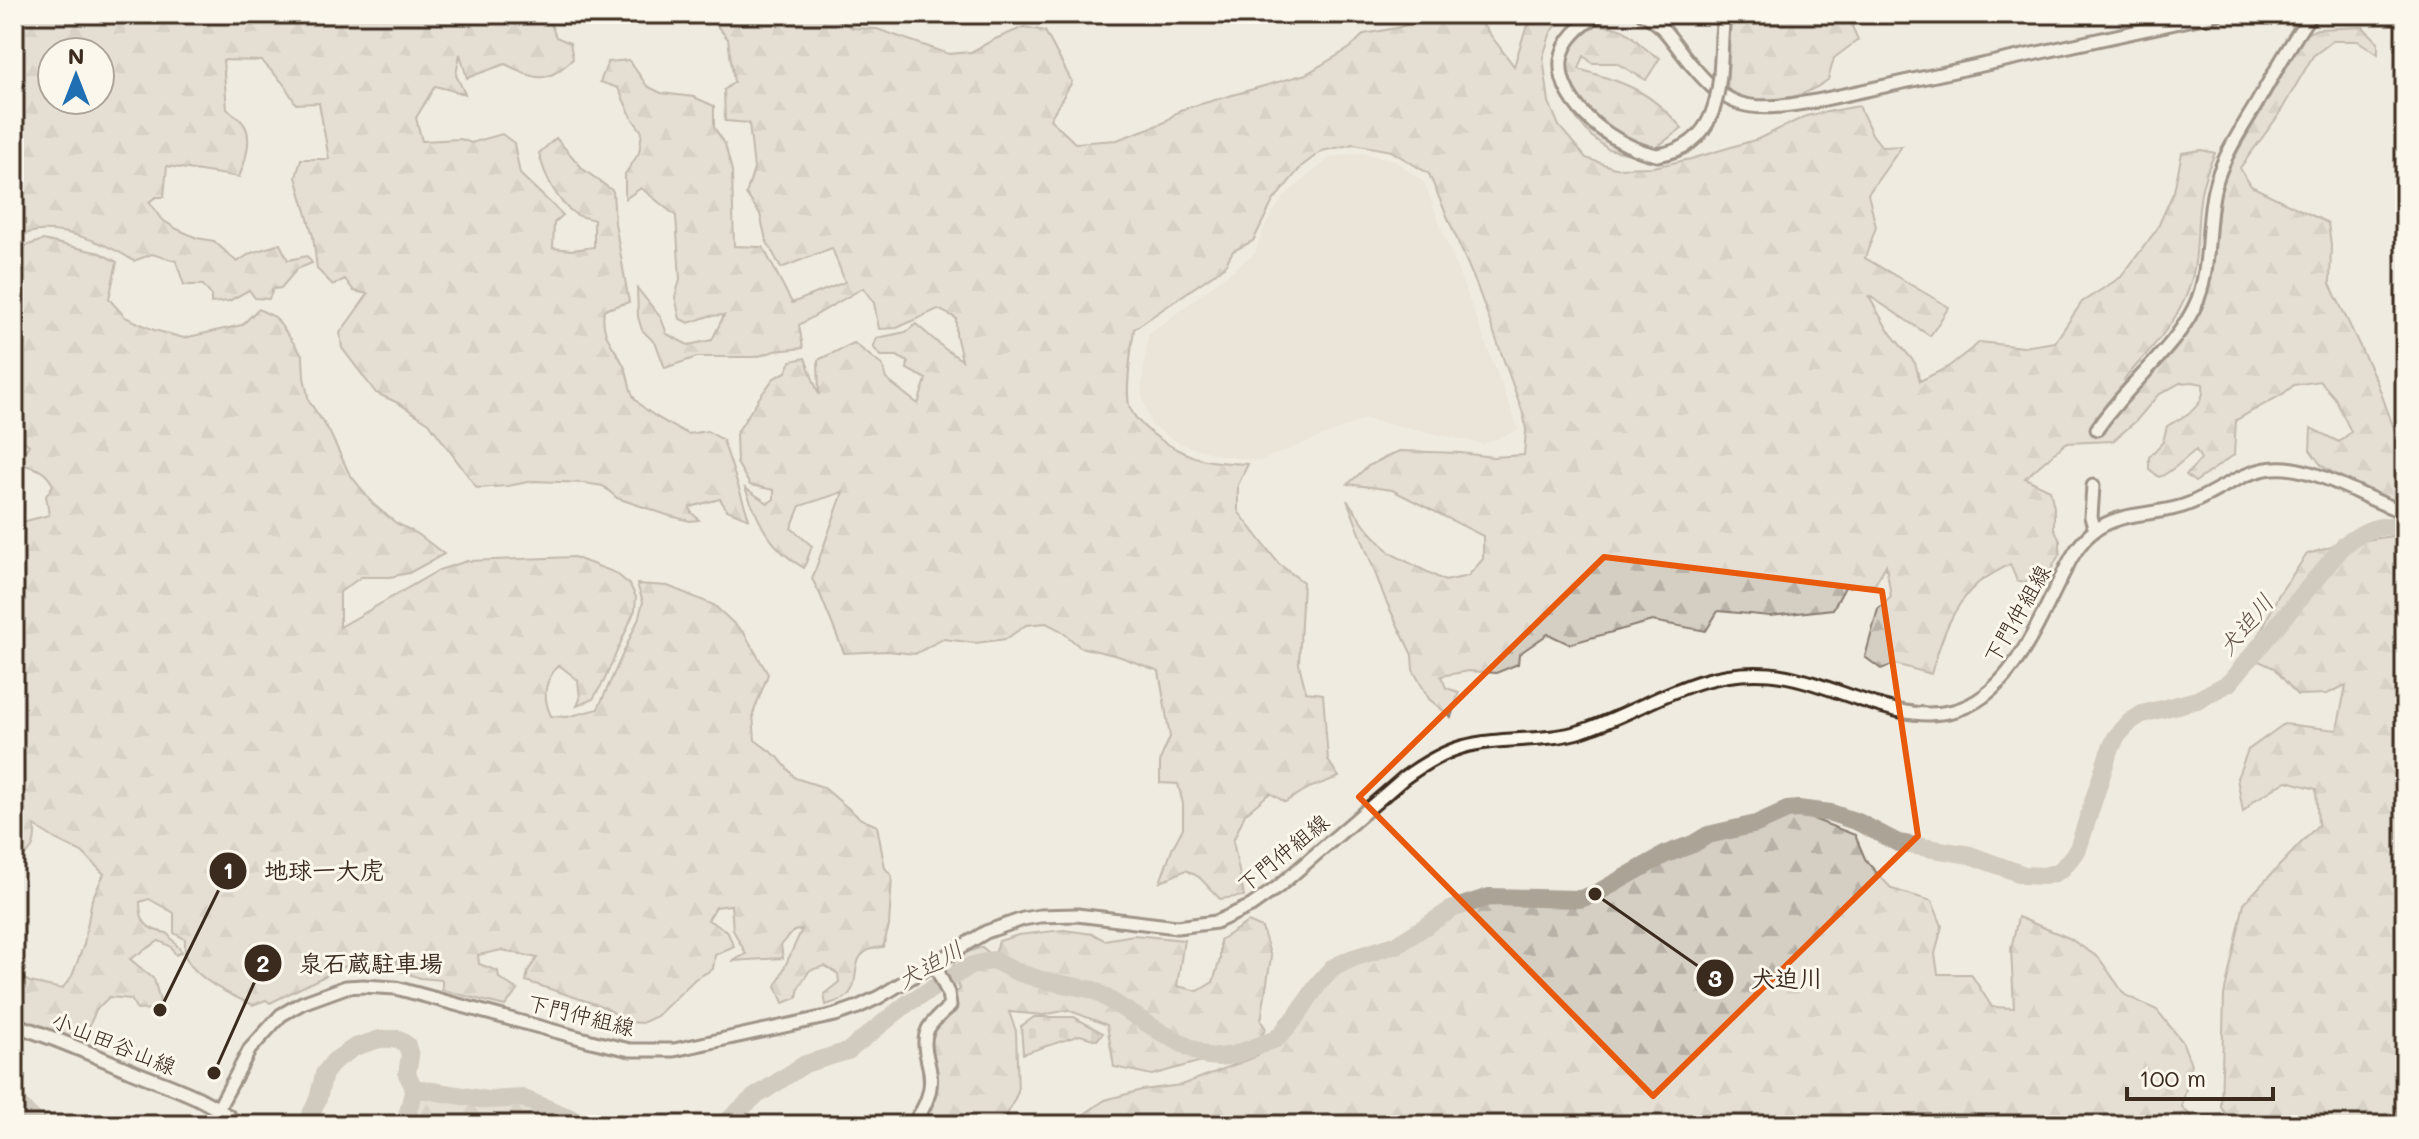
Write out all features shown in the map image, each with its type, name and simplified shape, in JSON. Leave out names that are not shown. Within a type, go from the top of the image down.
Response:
[{"type":"main road","name":"小山田谷山線","points":[[14,1025],[218,1109],[237,1124]]},
{"type":"street","points":[[1599,14],[1578,29],[1568,41],[1561,60],[1565,82],[1578,106],[1597,126],[1629,146],[1657,155],[1667,154],[1690,143],[1706,127],[1720,82],[1724,14]]},
{"type":"street","points":[[1643,14],[1658,23],[1702,78],[1718,92],[1739,104],[1765,108],[1816,101],[2217,14]]},
{"type":"street","points":[[2097,429],[2111,407],[2189,317],[2197,300],[2208,255],[2214,188],[2224,163],[2311,14]]},
{"type":"street","points":[[2093,486],[2091,517],[2095,530],[2125,515],[2184,506],[2243,476],[2271,468],[2300,470],[2405,512]]},
{"type":"street","name":"下門仲組線","points":[[218,1109],[250,1049],[281,1015],[302,1003],[346,987],[382,986],[419,992],[630,1050],[688,1048],[835,1015],[879,997],[969,941],[1004,924],[1040,916],[1077,915],[1152,926],[1177,927],[1216,922],[1251,906],[1278,887],[1404,778],[1443,754],[1487,743],[1579,732],[1707,678],[1741,673],[1776,675],[1913,712],[1950,712],[1969,706],[1996,687],[2010,670],[2074,553],[2095,530]]},
{"type":"street","points":[[912,1125],[922,1111],[930,1089],[926,1036],[931,1024],[950,1006],[948,993],[934,963]]},
{"type":"highlighted area","points":[[1604,557],[1882,591],[1918,836],[1653,1096],[1359,797]]},
{"type":"shaded area","points":[[1361,153],[1394,160],[1424,182],[1519,430],[1483,444],[1365,419],[1260,461],[1222,456],[1180,444],[1151,425],[1141,392],[1148,335],[1255,253],[1265,225],[1285,195],[1331,157]]},
{"type":"green space","points":[[14,14],[455,14],[458,21],[486,14],[547,14],[556,37],[570,43],[573,59],[547,76],[525,74],[505,64],[467,78],[460,54],[456,75],[465,94],[435,86],[416,118],[422,141],[461,139],[471,143],[502,134],[514,143],[520,174],[563,215],[554,223],[553,248],[572,250],[594,247],[594,220],[575,214],[562,202],[548,178],[539,153],[556,138],[583,169],[613,191],[615,223],[629,302],[604,310],[606,335],[625,368],[633,396],[646,410],[688,434],[707,431],[723,440],[749,519],[727,510],[720,499],[690,507],[699,520],[690,521],[617,498],[603,486],[584,483],[533,481],[477,488],[429,423],[376,393],[342,348],[340,333],[368,294],[354,291],[345,279],[333,285],[317,269],[313,236],[296,177],[301,159],[329,159],[319,103],[296,104],[283,83],[262,61],[223,60],[227,109],[242,121],[248,135],[246,157],[239,177],[167,166],[164,197],[156,197],[149,202],[161,219],[197,238],[214,241],[237,262],[251,253],[280,244],[288,260],[307,256],[312,263],[297,269],[281,288],[273,289],[269,299],[255,298],[249,290],[229,301],[211,303],[211,295],[203,285],[184,285],[176,261],[152,254],[134,261],[76,235],[39,231],[14,237]]},
{"type":"green space","points":[[707,14],[826,14],[853,28],[877,29],[949,54],[971,52],[1024,27],[1045,31],[1072,82],[1050,119],[1075,143],[1117,140],[1163,123],[1180,110],[1306,74],[1350,48],[1364,34],[1436,16],[1466,19],[1483,25],[1514,66],[1534,14],[1566,14],[1551,32],[1543,57],[1549,102],[1559,126],[1586,158],[1615,168],[1653,167],[1758,139],[1806,116],[1859,106],[1882,147],[1902,146],[1868,194],[1876,227],[1865,258],[1949,307],[1930,336],[1868,295],[1888,330],[1915,363],[1920,381],[1948,367],[1980,342],[2023,347],[2055,342],[2082,302],[2121,277],[2157,229],[2174,191],[2182,153],[2201,150],[2215,153],[2202,188],[2195,261],[2185,299],[2171,324],[2124,380],[2126,383],[2092,427],[2184,332],[2199,312],[2211,279],[2221,189],[2231,163],[2306,34],[2317,29],[2363,27],[2378,42],[2378,54],[2358,41],[2333,41],[2313,56],[2278,116],[2240,168],[2251,186],[2328,223],[2330,284],[2377,382],[2400,445],[2405,446],[2405,499],[2388,507],[2321,465],[2310,450],[2311,428],[2339,442],[2351,432],[2335,398],[2320,381],[2294,385],[2236,420],[2234,455],[2195,482],[2186,475],[2201,459],[2196,450],[2159,477],[2149,469],[2149,457],[2163,442],[2167,426],[2193,410],[2203,392],[2203,384],[2180,383],[2158,395],[2136,421],[2113,441],[2066,443],[2025,478],[2050,490],[2060,553],[2048,575],[2038,582],[2017,581],[2010,564],[1977,584],[1953,615],[1931,674],[1895,664],[1881,669],[1865,657],[1878,609],[1891,597],[1886,565],[1875,584],[1845,587],[1833,609],[1770,616],[1718,611],[1706,631],[1652,621],[1569,644],[1548,634],[1519,654],[1518,664],[1496,673],[1469,671],[1441,676],[1446,688],[1459,692],[1451,717],[1429,699],[1413,670],[1412,655],[1386,601],[1347,500],[1390,553],[1445,581],[1468,576],[1483,559],[1483,536],[1392,490],[1348,484],[1368,466],[1399,451],[1493,457],[1524,455],[1524,416],[1477,286],[1429,174],[1391,151],[1354,144],[1322,151],[1302,166],[1273,201],[1253,241],[1233,251],[1224,267],[1134,329],[1128,401],[1135,417],[1143,425],[1162,441],[1184,453],[1205,460],[1248,464],[1238,485],[1238,511],[1279,564],[1303,582],[1299,664],[1306,692],[1323,694],[1328,760],[1339,777],[1309,788],[1285,802],[1270,793],[1245,814],[1233,841],[1244,896],[1220,899],[1199,877],[1186,870],[1160,882],[1183,828],[1183,804],[1178,784],[1160,783],[1160,760],[1170,737],[1159,671],[1118,656],[1080,647],[1046,623],[1026,625],[1006,639],[976,643],[943,639],[915,654],[887,651],[844,653],[812,579],[843,492],[800,506],[791,528],[812,546],[804,568],[782,552],[767,534],[745,488],[768,503],[774,499],[774,490],[750,485],[737,463],[736,434],[774,378],[786,372],[791,361],[805,358],[819,395],[818,360],[854,343],[883,366],[886,379],[918,404],[926,379],[907,369],[908,362],[897,356],[881,356],[873,347],[877,338],[906,332],[916,324],[962,360],[956,335],[956,318],[938,309],[897,328],[879,329],[874,303],[863,288],[799,325],[803,348],[756,357],[697,357],[665,368],[656,344],[642,330],[638,317],[637,288],[661,318],[667,334],[688,345],[712,340],[724,315],[689,323],[680,319],[675,297],[680,280],[676,216],[641,188],[625,199],[625,174],[639,153],[642,132],[618,88],[600,82],[608,62],[629,60],[647,86],[661,93],[694,97],[714,106],[714,127],[725,144],[732,171],[734,246],[763,247],[792,303],[845,282],[832,248],[781,268],[766,240],[760,214],[746,194],[754,169],[749,123],[725,121],[724,90],[734,82],[728,39]]},
{"type":"green space","points":[[1731,14],[1867,14],[1852,26],[1858,40],[1834,58],[1828,80],[1805,93],[1766,101],[1727,93]]},
{"type":"green space","points":[[1597,25],[1627,32],[1660,58],[1646,80],[1616,63],[1592,63],[1584,56],[1579,69],[1611,79],[1647,96],[1682,128],[1654,149],[1630,154],[1608,149],[1591,136],[1569,105],[1564,87],[1568,48],[1575,38]]},
{"type":"green space","points":[[43,240],[100,253],[117,262],[109,299],[125,317],[154,330],[184,338],[242,325],[258,309],[275,317],[303,356],[309,401],[329,431],[349,473],[373,504],[444,554],[409,573],[390,577],[361,577],[340,592],[340,627],[439,570],[467,561],[574,557],[616,573],[630,585],[636,597],[635,610],[593,699],[577,706],[580,699],[578,680],[559,665],[550,677],[546,702],[551,716],[567,717],[598,709],[638,620],[643,602],[637,584],[668,586],[714,605],[744,633],[768,674],[753,714],[755,740],[778,757],[795,778],[823,787],[861,819],[877,826],[885,868],[892,876],[889,926],[883,947],[870,949],[858,960],[854,984],[845,998],[826,1005],[824,994],[839,982],[838,974],[825,966],[810,970],[799,987],[797,998],[783,1003],[776,986],[802,929],[794,931],[781,945],[783,958],[732,961],[746,954],[733,930],[731,905],[716,907],[708,920],[727,931],[734,946],[715,955],[713,969],[695,979],[657,1016],[642,1023],[629,1022],[604,1007],[526,981],[528,971],[537,958],[502,950],[478,955],[479,964],[498,971],[499,978],[518,990],[505,1006],[442,990],[442,980],[420,978],[398,970],[396,959],[343,967],[270,1003],[266,1000],[253,1005],[216,986],[191,966],[186,958],[185,939],[174,933],[174,913],[149,899],[140,902],[143,920],[154,930],[167,933],[182,952],[176,955],[170,946],[159,941],[130,959],[154,979],[160,1001],[156,1009],[137,1010],[131,999],[109,997],[96,1010],[88,1029],[81,1036],[69,1039],[14,1022],[14,974],[30,982],[62,989],[72,976],[84,944],[92,899],[104,874],[82,852],[35,826],[32,848],[14,862],[14,524],[49,515],[46,496],[53,485],[42,472],[17,463],[29,445],[14,433],[14,250]]},
{"type":"green space","points":[[2405,534],[2405,1125],[2234,1125],[2221,1107],[2224,995],[2244,903],[2318,825],[2316,789],[2287,781],[2255,800],[2243,812],[2237,778],[2248,750],[2284,724],[2337,730],[2346,685],[2327,694],[2297,695],[2274,668],[2259,661],[2244,666],[2279,594],[2307,554],[2341,544]]},
{"type":"green space","points":[[1773,811],[1808,817],[1855,835],[1866,861],[1892,889],[1932,901],[1942,926],[1935,954],[1938,974],[1971,974],[1992,1007],[2014,1008],[2011,949],[2018,917],[2069,938],[2099,958],[2125,995],[2157,1010],[2182,1041],[2191,1064],[2182,1107],[2200,1125],[1080,1125],[1083,1115],[1105,1100],[1142,1090],[1181,1085],[1258,1056],[1281,1021],[1319,982],[1429,921],[1444,907],[1507,897],[1558,903],[1599,890],[1650,855],[1698,848],[1734,823]]},
{"type":"green space","points":[[1248,922],[1262,928],[1271,957],[1261,1021],[1266,1029],[1252,1047],[1152,1075],[1114,1067],[1107,1025],[1068,1010],[1043,1015],[1009,1012],[1016,1031],[1018,1092],[1005,1125],[907,1125],[924,1101],[921,1049],[946,1002],[960,989],[951,971],[957,956],[982,947],[994,957],[999,941],[1018,935],[1064,930],[1093,934],[1104,940],[1134,935],[1184,940],[1177,986],[1198,991],[1213,982],[1220,959],[1220,940]]},
{"type":"green space","points":[[1034,1017],[1074,1017],[1103,1033],[1097,1040],[1080,1035],[1023,1054],[1021,1026]]},
{"type":"green space","points":[[418,1090],[469,1101],[521,1094],[540,1113],[558,1107],[574,1125],[407,1125],[403,1108],[407,1097]]},
{"type":"waterway","name":"犬迫川","points":[[723,1125],[753,1098],[805,1064],[848,1051],[908,1003],[970,966],[993,960],[1042,980],[1094,990],[1162,1033],[1206,1056],[1219,1057],[1234,1055],[1276,1039],[1332,968],[1398,944],[1452,909],[1489,897],[1580,899],[1708,835],[1756,824],[1787,810],[1831,813],[1858,822],[1898,843],[1970,855],[2024,875],[2055,873],[2078,849],[2108,755],[2116,737],[2131,721],[2142,714],[2197,700],[2229,683],[2344,545],[2373,529],[2405,526]]},
{"type":"waterway","points":[[306,1125],[318,1099],[324,1074],[334,1061],[355,1047],[380,1039],[398,1039],[407,1045],[410,1056],[407,1074],[414,1088]]},
{"type":"waterway","name":"犬迫川","points":[[414,1088],[487,1100],[522,1098],[588,1125]]},
{"type":"waterway","name":"犬迫川","points":[[411,1125],[408,1112],[414,1088]]},
{"type":"waterway","points":[[14,1101],[40,1125]]},
{"type":"place","name":"犬迫川","points":[[1595,894]]},
{"type":"place","name":"地球一大虎","points":[[160,1010]]},
{"type":"place","name":"泉石蔵駐車場","points":[[214,1073]]}]
